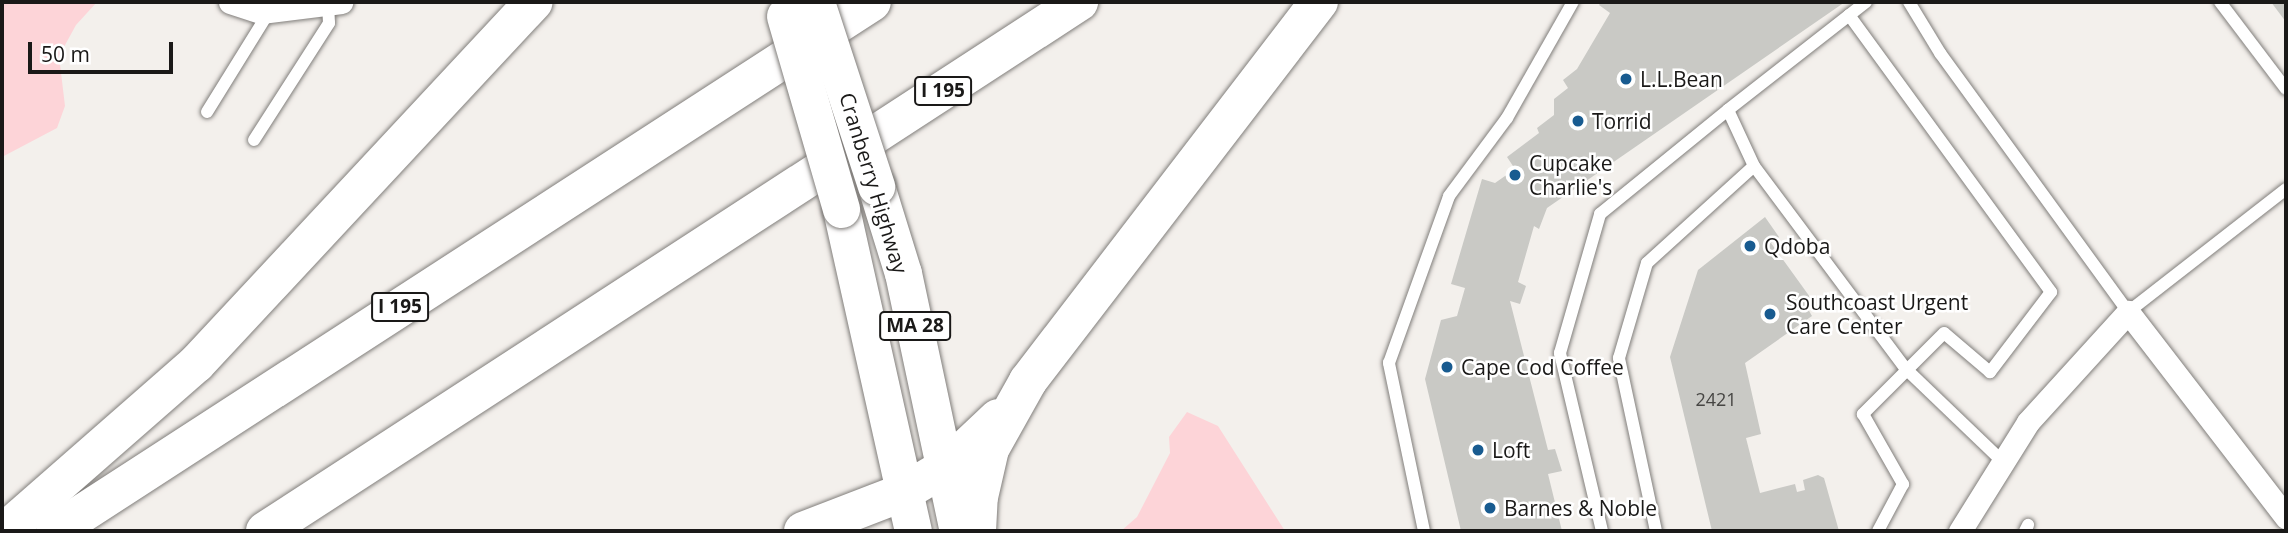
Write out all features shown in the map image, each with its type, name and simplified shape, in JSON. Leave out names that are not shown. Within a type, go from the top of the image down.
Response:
[{"type":"highway","points":[[5,531],[196,364],[534,2]]},
{"type":"highway","name":"I 195","points":[[55,531],[872,2]]},
{"type":"highway","name":"I 195","points":[[265,531],[1079,2]]},
{"type":"highway","points":[[803,531],[904,492],[946,467],[987,432],[1319,2]]},
{"type":"highway","points":[[977,531],[979,496],[990,449],[1028,381]]},
{"type":"main road","name":"Cranberry Highway","points":[[794,7],[876,186],[903,273],[958,531]]},
{"type":"main road","name":"Cranberry Highway","points":[[794,7],[913,531]]},
{"type":"street","points":[[230,2],[253,12],[334,3]]},
{"type":"street","points":[[1960,531],[2028,422],[2128,312],[2286,517]]},
{"type":"lane","points":[[1424,531],[1389,363],[1449,196],[1507,118],[1573,2]]},
{"type":"lane","points":[[1602,531],[1560,353],[1600,214],[1866,2]]},
{"type":"lane","points":[[1909,2],[1931,41],[2128,312],[2286,189]]},
{"type":"lane","points":[[2220,2],[2286,89]]},
{"type":"lane","points":[[254,141],[329,23],[334,3]]},
{"type":"lane","points":[[206,112],[269,12]]},
{"type":"lane","points":[[1849,15],[2051,292],[1990,372],[1944,333],[1905,368],[1863,414],[1903,484],[1878,531]]},
{"type":"lane","points":[[1728,110],[1754,166],[1905,368],[2002,461]]},
{"type":"lane","points":[[1656,531],[1619,358],[1647,263],[1754,166]]},
{"type":"shaded area","points":[[2,2],[97,2],[76,25],[59,56],[65,106],[57,128],[2,157]]},
{"type":"shaded area","points":[[1187,412],[1218,426],[1285,531],[1121,531],[1137,517],[1170,453],[1169,437]]},
{"type":"building","points":[[1601,2],[1845,2],[1547,208],[1539,229],[1534,226],[1518,282],[1526,286],[1520,304],[1510,301],[1548,450],[1555,449],[1562,471],[1548,474],[1562,531],[1461,531],[1425,379],[1441,320],[1457,316],[1465,288],[1451,284],[1482,179],[1495,183],[1515,169],[1507,157],[1539,133],[1537,128],[1554,115],[1554,99],[1568,88],[1563,80],[1577,69],[1610,13],[1599,5]]},
{"type":"building","points":[[2271,2],[2286,2],[2286,22]]},
{"type":"building","points":[[1765,217],[1779,237],[1771,243],[1815,304],[1808,309],[1812,316],[1745,363],[1761,434],[1746,438],[1760,493],[1795,484],[1797,492],[1805,490],[1803,480],[1818,475],[1824,478],[1839,531],[1712,531],[1670,357],[1698,270]]},
{"type":"place","name":"L.L.Bean","points":[[1626,79]]},
{"type":"place","name":"Torrid","points":[[1578,121]]},
{"type":"place","name":"Cupcake Charlie's","points":[[1515,175]]},
{"type":"place","name":"Qdoba","points":[[1750,246]]},
{"type":"place","name":"Southcoast Urgent Care Center","points":[[1770,314]]},
{"type":"place","name":"Cape Cod Coffee","points":[[1447,367]]},
{"type":"place","name":"Loft","points":[[1478,450]]},
{"type":"place","name":"Barnes & Noble","points":[[1490,508]]}]
